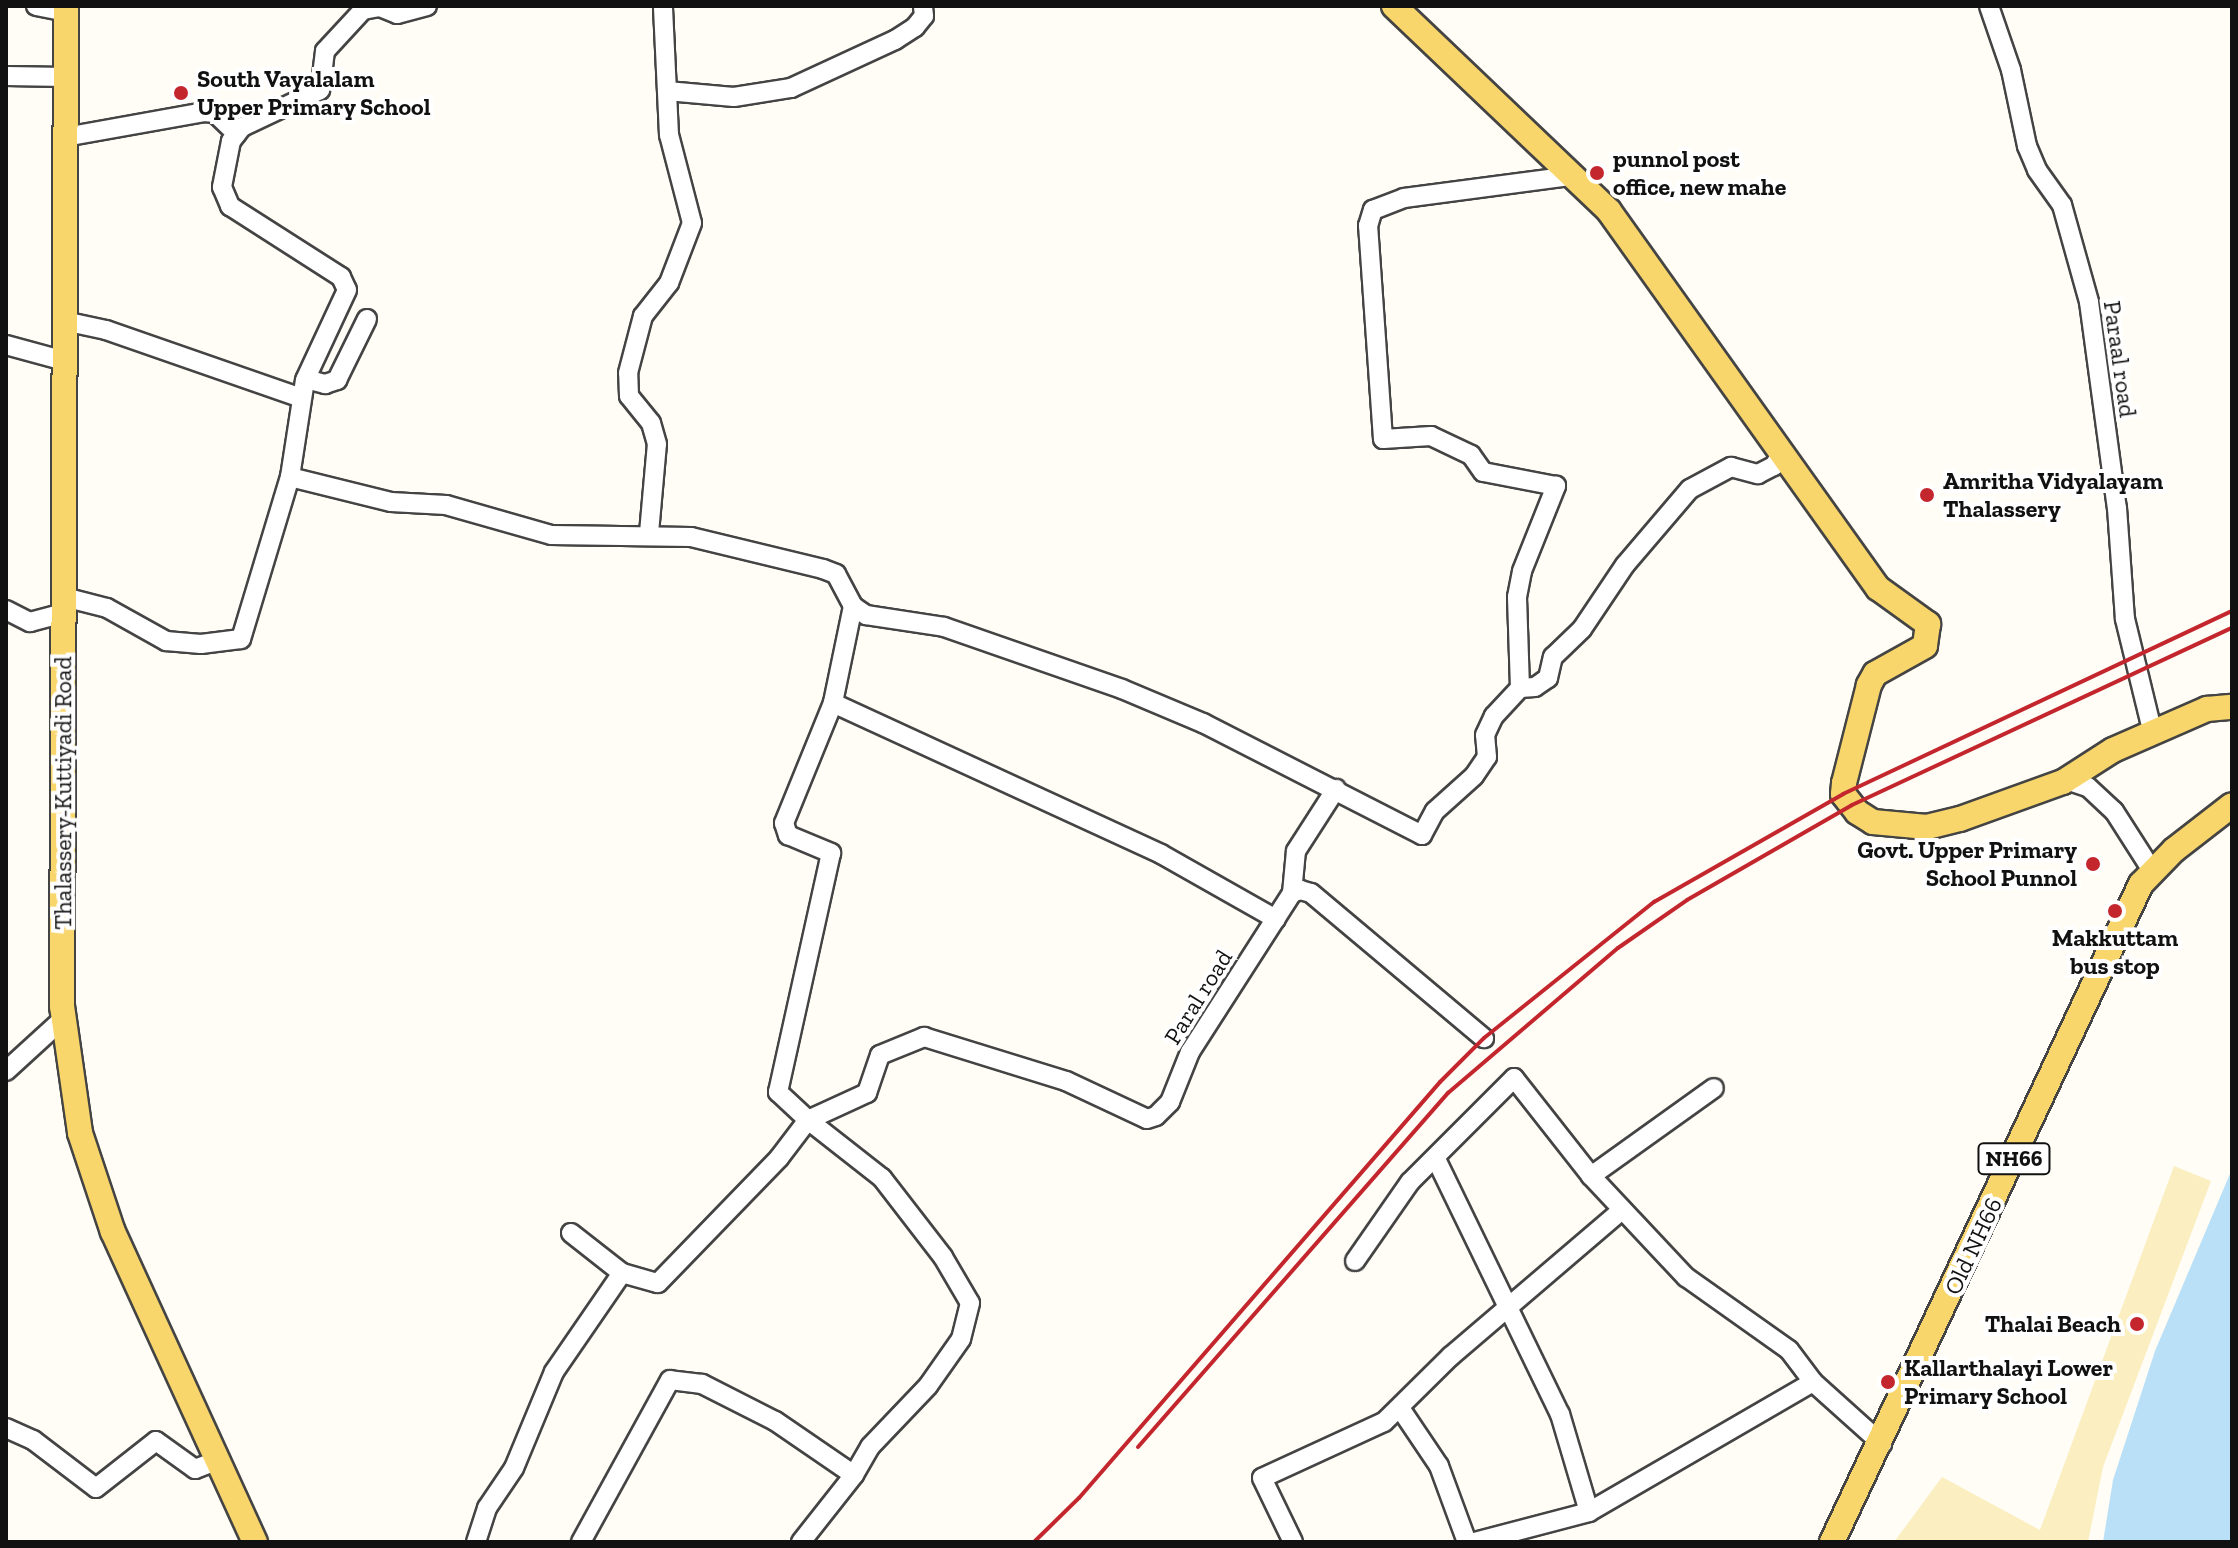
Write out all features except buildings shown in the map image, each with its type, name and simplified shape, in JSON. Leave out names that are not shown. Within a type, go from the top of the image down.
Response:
[{"type":"main road","points":[[1394,6],[1609,211],[1878,588],[1928,624],[1930,638],[1925,646],[1875,674],[1869,685],[1844,783],[1843,794],[1857,812],[1873,822],[1927,827],[2066,780],[2113,750],[2207,709],[2232,707]]},
{"type":"main road","name":"Thalassery-Kuttiyadi Road","points":[[66,9],[64,1018],[80,1133],[113,1232],[255,1542]]},
{"type":"main road","name":"Old NH66","points":[[1832,1542],[1882,1444],[2141,884],[2232,805]]},
{"type":"street","points":[[36,6],[66,9]]},
{"type":"street","points":[[6,610],[30,622],[64,605],[107,608],[166,641],[201,644],[241,639],[290,477],[306,379],[347,290],[341,277],[230,206],[222,187],[237,134],[320,90],[325,51],[363,10],[380,7],[397,14],[427,6]]},
{"type":"street","points":[[649,533],[657,444],[651,423],[629,396],[628,373],[643,316],[669,283],[692,223],[669,135],[663,6]]},
{"type":"street","points":[[667,91],[734,97],[791,88],[895,40],[915,27],[924,16],[923,6]]},
{"type":"street","name":"Paraal road","points":[[1989,6],[2011,70],[2027,146],[2037,170],[2062,205],[2089,302],[2117,508],[2125,619],[2153,734]]},
{"type":"street","points":[[6,76],[66,77]]},
{"type":"street","points":[[65,137],[204,112],[215,113],[237,134]]},
{"type":"street","points":[[1520,688],[1517,597],[1522,571],[1556,486],[1483,472],[1471,455],[1431,436],[1383,439],[1368,241],[1373,210],[1430,193],[1572,176]]},
{"type":"street","points":[[306,379],[325,384],[337,380],[367,319]]},
{"type":"street","points":[[64,321],[106,330],[301,398]]},
{"type":"street","points":[[6,345],[65,361]]},
{"type":"street","points":[[290,477],[391,502],[446,505],[551,535],[584,538],[649,533],[705,540],[823,569],[843,582],[853,606],[866,615],[944,627],[1122,689],[1336,789],[1422,835],[1435,811],[1452,800],[1487,757],[1485,735],[1494,716],[1520,688],[1535,687],[1548,678],[1553,657],[1582,629],[1625,565],[1690,489],[1731,467],[1758,474],[1774,466],[1782,452]]},
{"type":"street","points":[[801,1542],[854,1475],[870,1447],[928,1386],[961,1339],[970,1303],[943,1257],[882,1178],[808,1120],[778,1092],[831,853],[788,835],[784,823],[833,703],[853,606]]},
{"type":"street","points":[[833,703],[1161,854],[1276,919]]},
{"type":"street","points":[[2066,780],[2088,787],[2114,811],[2153,872]]},
{"type":"street","points":[[1336,789],[1296,851],[1292,893],[1311,893],[1484,1038]]},
{"type":"street","name":"Paral road","points":[[808,1120],[867,1093],[880,1055],[924,1037],[1066,1081],[1147,1119],[1156,1116],[1170,1102],[1190,1052],[1292,893]]},
{"type":"street","points":[[6,1071],[64,1018]]},
{"type":"street","points":[[1355,1261],[1410,1182],[1514,1078],[1591,1176],[1686,1277],[1789,1350],[1813,1382],[1882,1444]]},
{"type":"street","points":[[1591,1176],[1714,1088]]},
{"type":"street","points":[[571,1233],[622,1273],[658,1283],[779,1158],[808,1120]]},
{"type":"street","points":[[1436,1159],[1512,1307],[1560,1414],[1589,1512]]},
{"type":"street","points":[[1293,1542],[1262,1478],[1280,1465],[1361,1436],[1400,1408],[1451,1356],[1622,1210]]},
{"type":"street","points":[[476,1542],[487,1508],[514,1468],[554,1372],[622,1273]]},
{"type":"street","points":[[581,1542],[670,1380],[702,1384],[775,1421],[854,1475]]},
{"type":"street","points":[[1475,1542],[1589,1512],[1813,1382]]},
{"type":"street","points":[[1400,1408],[1439,1466],[1467,1542]]},
{"type":"street","points":[[6,1428],[33,1440],[96,1488],[156,1441],[195,1469],[218,1460]]},
{"type":"sand","name":"Thalai Beach","points":[[2174,1166],[2211,1181],[2103,1467],[2088,1542],[1894,1542],[1942,1477],[2040,1530]]},
{"type":"water","points":[[2232,1169],[2232,1542],[2103,1542],[2113,1480],[2155,1351]]},
{"type":"railway","points":[[1034,1542],[1079,1498],[1440,1082],[1484,1038],[1654,902],[1843,794],[2232,611]]},
{"type":"railway","points":[[1138,1447],[1448,1093],[1618,948],[1687,900],[1852,805],[2232,628]]},
{"type":"place","name":"South Vayalalam Upper Primary School","points":[[181,93]]},
{"type":"place","name":"punnol post office, new mahe","points":[[1597,173]]},
{"type":"place","name":"Amritha Vidyalayam Thalassery","points":[[1927,495]]},
{"type":"place","name":"Govt. Upper Primary School Punnol","points":[[2093,864]]},
{"type":"place","name":"Makkuttam bus stop","points":[[2115,911]]},
{"type":"place","name":"Thalai Beach","points":[[2137,1324]]},
{"type":"place","name":"Kallarthalayi Lower Primary School","points":[[1888,1382]]}]
